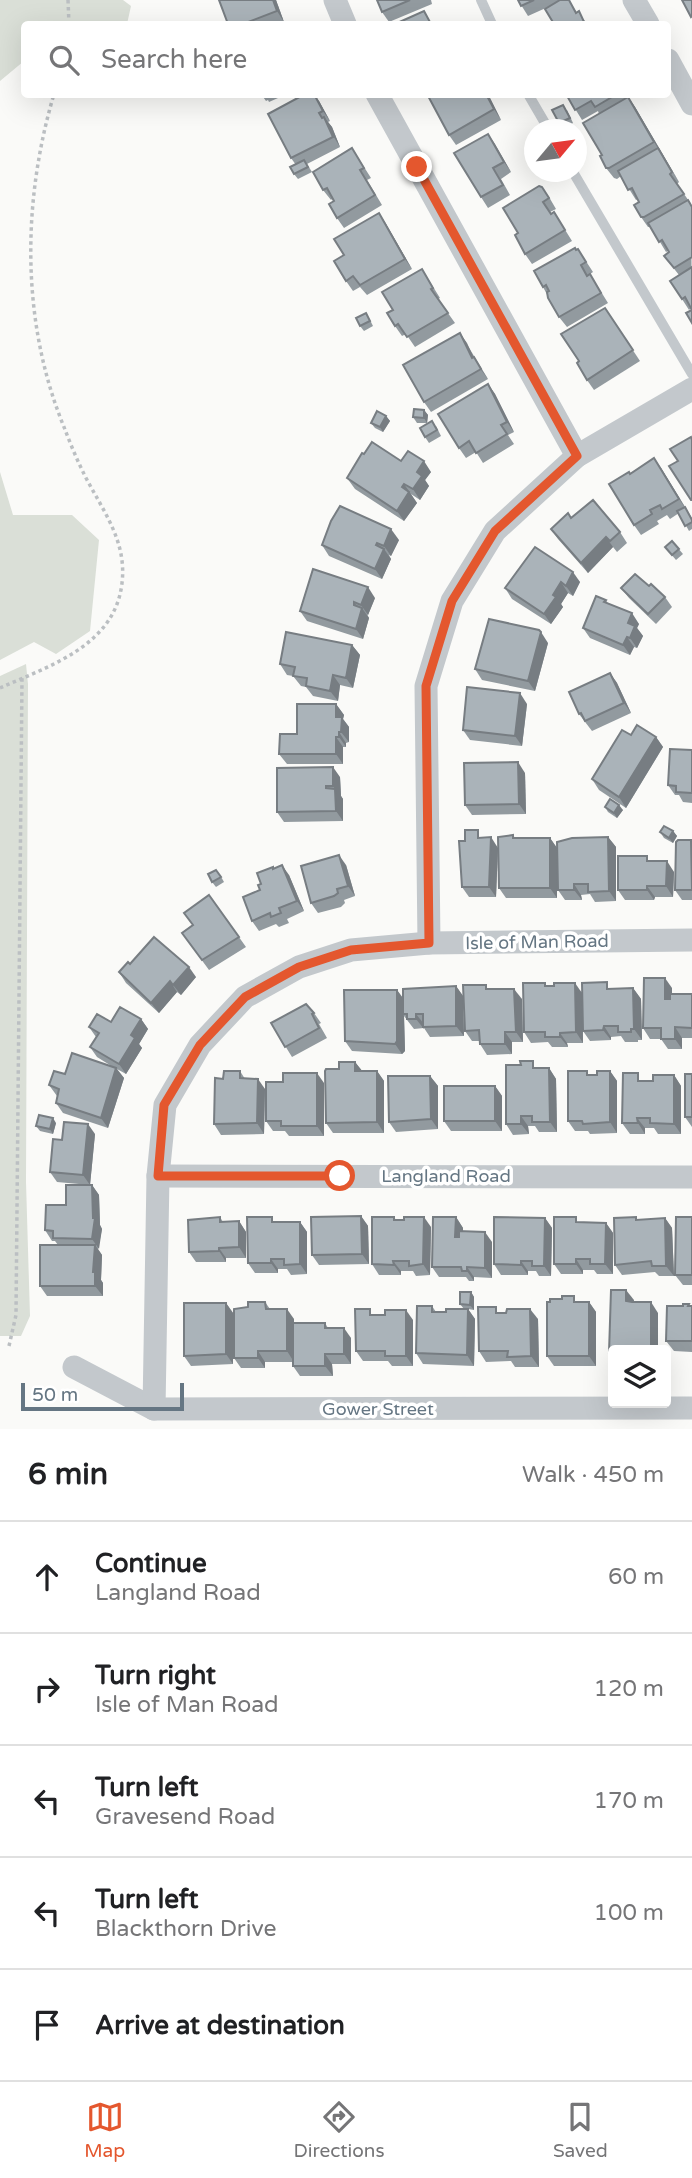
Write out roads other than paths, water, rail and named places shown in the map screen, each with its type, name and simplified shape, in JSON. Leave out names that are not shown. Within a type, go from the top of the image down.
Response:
[{"type":"street","points":[[335,0],[344,21]]},
{"type":"street","points":[[634,0],[646,21]]},
{"type":"street","points":[[671,67],[692,104]]},
{"type":"street","points":[[379,98],[577,456]]},
{"type":"street","points":[[429,943],[426,686],[452,601],[495,531],[577,456],[692,389]]},
{"type":"street","name":"Isle of Man Road","points":[[155,1409],[158,1176],[164,1105],[200,1045],[245,997],[299,967],[351,950],[429,943],[692,940]]},
{"type":"street","name":"Langland Road","points":[[158,1176],[692,1177]]},
{"type":"street","name":"Gower Street","points":[[74,1367],[155,1409],[692,1408]]},
{"type":"lane","points":[[481,0],[491,21]]},
{"type":"lane","points":[[530,98],[543,119]]},
{"type":"lane","points":[[579,182],[692,374]]}]
